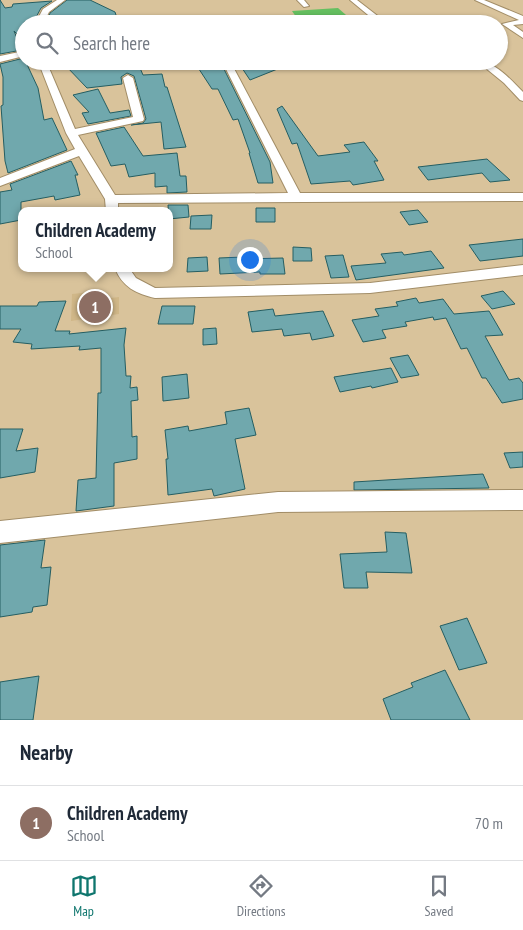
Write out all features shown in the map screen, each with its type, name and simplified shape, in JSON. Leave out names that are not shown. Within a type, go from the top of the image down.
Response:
[{"type":"street","points":[[44,15],[46,11],[62,0]]},
{"type":"street","points":[[300,0],[306,6]]},
{"type":"street","points":[[353,0],[372,15]]},
{"type":"street","points":[[478,0],[523,21]]},
{"type":"street","points":[[508,24],[523,21]]},
{"type":"street","points":[[508,25],[523,36]]},
{"type":"street","points":[[0,59],[15,55]]},
{"type":"street","points":[[46,70],[71,133],[83,150],[112,205],[296,197],[523,197]]},
{"type":"street","points":[[231,70],[296,197]]},
{"type":"street","points":[[493,70],[507,81],[523,98]]},
{"type":"street","points":[[71,133],[137,120],[128,78]]},
{"type":"street","points":[[0,182],[83,150]]},
{"type":"street","points":[[123,272],[140,290],[155,292],[370,288],[523,270]]},
{"type":"street","points":[[0,532],[278,502],[523,500]]},
{"type":"shaded area","points":[[338,8],[346,15],[295,15],[292,11]]},
{"type":"shaded area","points":[[102,291],[102,299],[119,297],[119,314],[71,321],[72,294]]},
{"type":"building","points":[[0,0],[5,8],[12,7],[13,4],[52,1],[41,8],[37,15],[15,15],[15,51],[0,54]]},
{"type":"building","points":[[67,0],[90,0],[115,12],[116,15],[49,15]]},
{"type":"building","points":[[15,60],[15,70],[30,70],[38,88],[44,120],[52,118],[67,150],[8,173],[5,161],[1,106],[3,105],[3,77],[0,64]]},
{"type":"building","points":[[70,70],[141,70],[143,75],[162,74],[186,147],[164,149],[161,122],[131,125],[143,123],[146,119],[134,76],[127,73],[121,77],[122,84],[87,88]]},
{"type":"building","points":[[200,70],[224,70],[270,162],[273,183],[258,183],[238,119],[233,120],[218,89],[212,89]]},
{"type":"building","points":[[243,70],[275,70],[250,80]]},
{"type":"building","points":[[98,89],[110,113],[129,110],[131,116],[88,124],[82,113],[89,112],[73,95]]},
{"type":"building","points":[[282,106],[318,156],[350,152],[344,145],[364,142],[378,161],[374,161],[384,180],[353,185],[350,181],[311,184],[297,143],[292,144],[277,109]]},
{"type":"building","points":[[124,127],[143,156],[177,153],[180,176],[186,176],[187,192],[167,193],[167,186],[155,187],[155,173],[129,177],[125,164],[111,166],[96,133]]},
{"type":"building","points":[[487,159],[510,180],[490,182],[482,173],[428,180],[418,167]]},
{"type":"building","points":[[71,161],[78,175],[75,175],[80,195],[55,200],[54,196],[21,202],[21,207],[18,207],[18,221],[0,224],[0,192],[12,190],[10,184]]},
{"type":"building","points":[[168,205],[188,205],[189,217],[173,219],[173,207],[168,207]]},
{"type":"building","points":[[256,208],[275,208],[275,222],[256,222]]},
{"type":"building","points":[[418,210],[428,222],[409,225],[400,212]]},
{"type":"building","points":[[212,215],[211,229],[190,229],[191,216]]},
{"type":"building","points":[[523,239],[523,256],[480,261],[469,245]]},
{"type":"building","points":[[293,247],[311,248],[312,261],[293,261]]},
{"type":"building","points":[[431,251],[444,268],[356,280],[351,266],[386,263],[381,254],[402,252],[404,255]]},
{"type":"building","points":[[343,255],[349,277],[331,278],[325,256]]},
{"type":"building","points":[[207,257],[208,271],[187,272],[188,258]]},
{"type":"building","points":[[243,257],[243,259],[283,258],[285,274],[260,274],[260,272],[220,274],[219,258]]},
{"type":"building","points":[[503,291],[515,304],[492,309],[481,296]]},
{"type":"building","points":[[416,298],[419,303],[443,299],[454,314],[489,311],[503,335],[485,336],[509,380],[519,378],[523,383],[523,399],[502,403],[486,378],[482,378],[467,348],[461,349],[446,318],[434,320],[433,317],[405,322],[407,326],[382,330],[386,338],[363,342],[352,320],[379,316],[375,309],[398,306],[396,302]]},
{"type":"building","points":[[66,301],[55,331],[70,331],[69,334],[126,328],[124,345],[126,376],[131,376],[130,388],[137,387],[138,400],[131,401],[132,437],[137,436],[137,459],[114,463],[114,506],[76,511],[78,480],[96,478],[98,393],[101,393],[101,348],[79,350],[80,346],[31,349],[32,344],[13,342],[21,329],[0,329],[0,306],[37,306],[39,302]]},
{"type":"building","points":[[162,306],[195,306],[193,324],[158,324]]},
{"type":"building","points":[[273,309],[275,316],[323,311],[334,336],[312,340],[310,333],[284,336],[282,329],[252,332],[248,312]]},
{"type":"building","points":[[216,328],[217,344],[203,345],[203,329]]},
{"type":"building","points":[[408,355],[419,375],[401,378],[390,358]]},
{"type":"building","points":[[391,368],[398,382],[372,388],[371,386],[340,392],[334,377]]},
{"type":"building","points":[[187,374],[189,398],[163,401],[162,377]]},
{"type":"building","points":[[249,408],[256,435],[235,439],[245,489],[214,496],[212,489],[168,495],[166,459],[168,459],[165,430],[188,426],[189,431],[227,424],[225,412]]},
{"type":"building","points":[[0,429],[23,429],[16,451],[38,448],[35,472],[0,478]]},
{"type":"building","points":[[523,452],[523,467],[510,468],[504,453]]},
{"type":"building","points":[[483,474],[489,488],[354,490],[354,482]]},
{"type":"building","points":[[385,532],[406,533],[412,573],[366,572],[368,588],[344,588],[340,554],[387,552]]},
{"type":"building","points":[[45,540],[41,568],[51,567],[47,605],[33,607],[32,612],[0,617],[0,545]]},
{"type":"building","points":[[467,618],[487,663],[459,670],[440,626]]},
{"type":"building","points":[[445,670],[470,720],[391,720],[383,699],[413,687],[411,683]]},
{"type":"building","points":[[39,676],[33,720],[0,720],[0,682]]},
{"type":"place","name":"Children Academy","points":[[95,307]]}]
